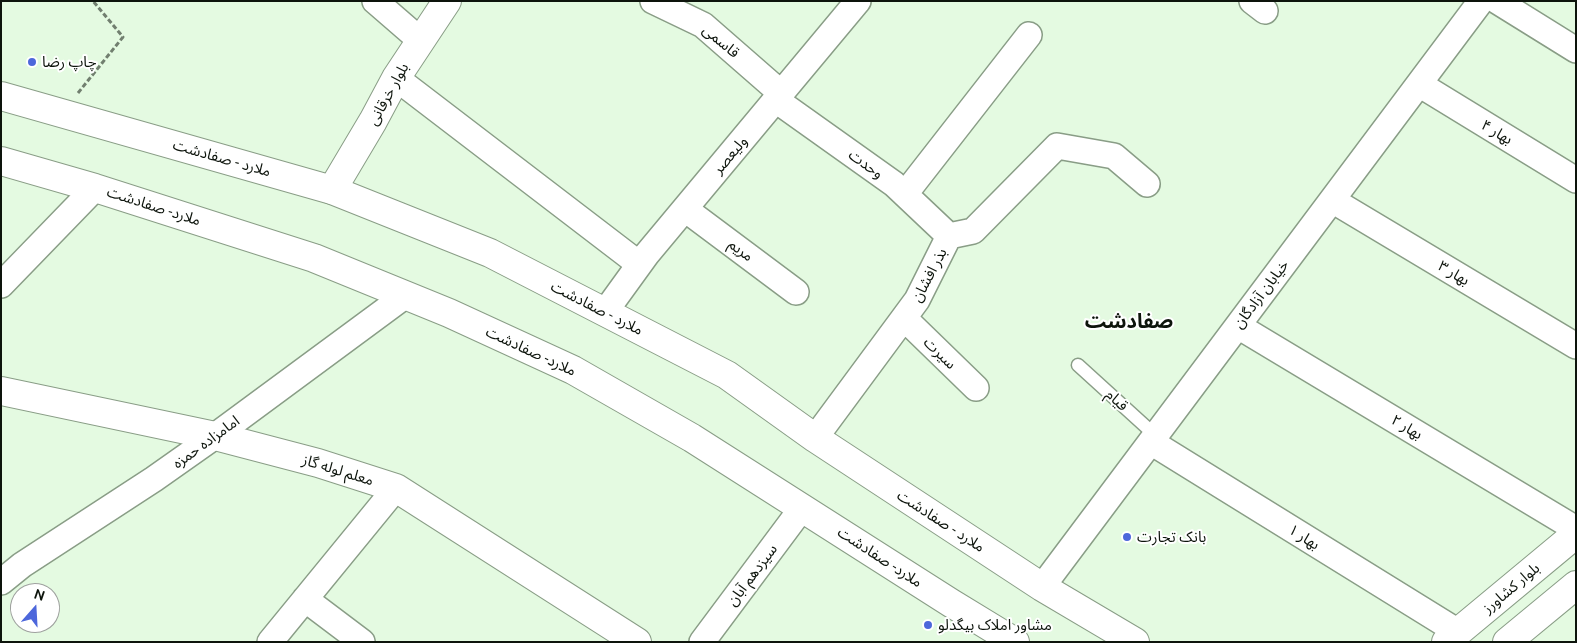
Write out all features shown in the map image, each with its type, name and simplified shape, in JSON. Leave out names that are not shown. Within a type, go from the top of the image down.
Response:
[{"type":"main road","name":"بلوار خرقانی","points":[[332,190],[396,78],[447,1]]},
{"type":"main road","name":"ملارد - صفادشت","points":[[1,96],[332,190],[490,253],[727,375],[815,438],[1042,587],[1135,642]]},
{"type":"main road","name":"ملارد- صفادشت","points":[[1,161],[96,188],[314,258],[449,313],[573,370],[692,438],[1015,642]]},
{"type":"main road","name":"معلم لوله گاز","points":[[1,391],[215,436],[318,463],[396,488],[637,642]]},
{"type":"main road","name":"بلوار کشاورز","points":[[1452,637],[1576,534]]},
{"type":"main road","points":[[1507,642],[1576,586]]},
{"type":"street","points":[[375,1],[420,40]]},
{"type":"street","name":"قاسمی","points":[[653,1],[693,9],[703,25],[779,97]]},
{"type":"street","name":"ولیعصر","points":[[605,312],[639,264],[858,1]]},
{"type":"street","name":"خیابان آزادگان","points":[[1042,587],[1481,1]]},
{"type":"street","points":[[1497,1],[1576,50]]},
{"type":"street","points":[[905,194],[1029,35]]},
{"type":"street","points":[[396,78],[639,264]]},
{"type":"street","name":"بهار ۴","points":[[1419,84],[1576,180]]},
{"type":"street","name":"وحدت","points":[[779,97],[894,184],[949,236]]},
{"type":"street","name":"بذر افشان","points":[[815,438],[917,300],[949,236],[973,232],[1057,146],[1114,156],[1147,184]]},
{"type":"street","points":[[1,285],[96,188]]},
{"type":"street","name":"بهار ۳","points":[[1332,200],[1576,346]]},
{"type":"street","name":"مریم","points":[[685,209],[796,292]]},
{"type":"street","name":"امامزاده حمزه","points":[[1,582],[22,565],[154,479],[215,436],[406,296]]},
{"type":"street","name":"سیرت","points":[[904,318],[976,388]]},
{"type":"street","name":"بهار ۲","points":[[1238,326],[1576,529]]},
{"type":"street","name":"بهار ۱","points":[[1153,438],[1452,637]]},
{"type":"street","points":[[270,642],[396,488]]},
{"type":"street","name":"سیزدهم آبان","points":[[702,642],[802,508]]},
{"type":"street","points":[[305,599],[362,642]]},
{"type":"lane","name":"قیام","points":[[1078,364],[1153,438]]},
{"type":"path","points":[[62,113],[123,37],[94,1]]},
{"type":"place","name":"چاپ رضا","points":[[32,62]]},
{"type":"place","name":"بانک تجارت","points":[[1127,537]]},
{"type":"place","name":"مشاور املاک بیگدلو","points":[[928,625]]},
{"type":"district","name":"صفادشت","points":[[1129,321]]}]
